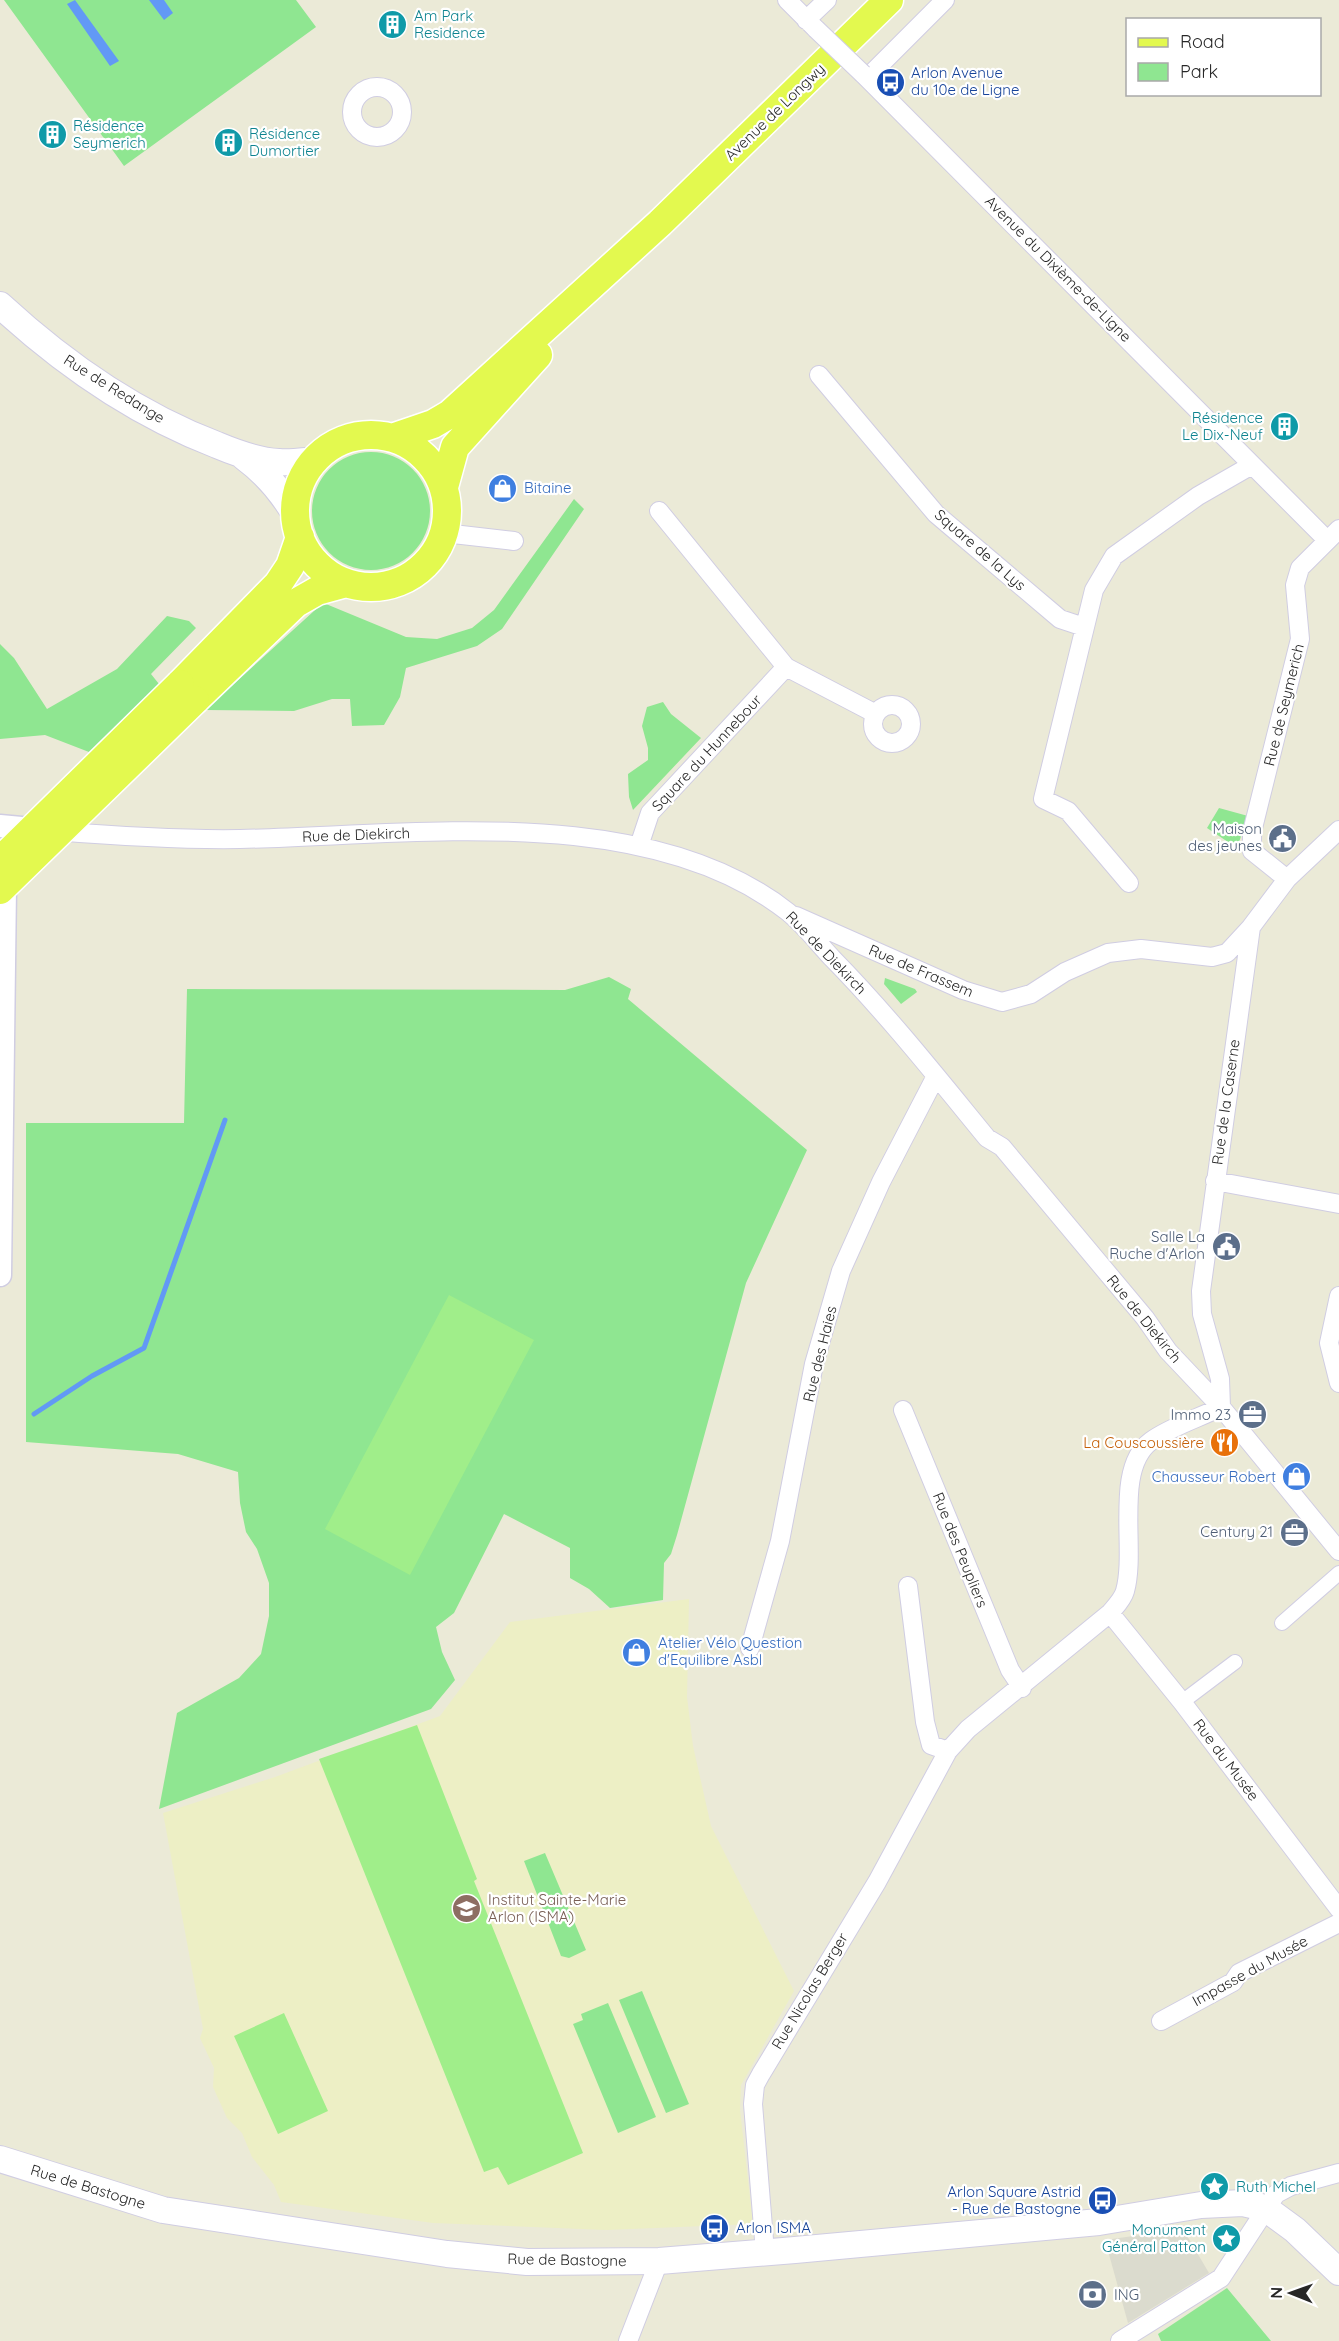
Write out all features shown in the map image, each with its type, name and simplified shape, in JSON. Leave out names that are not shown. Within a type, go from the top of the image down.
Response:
[{"type":"main road","name":"Avenue de Longwy","points":[[660,223],[889,0]]},
{"type":"main road","points":[[392,438],[433,424],[450,414],[660,223]]},
{"type":"main road","points":[[239,453],[270,478],[284,495],[310,556],[326,573],[346,583],[370,588],[394,584],[416,573],[433,555],[444,533],[447,512],[444,487],[455,447],[660,223]]},
{"type":"main road","name":"Rue de Redange","points":[[0,305],[76,369],[130,403],[192,435],[239,453]]},
{"type":"main road","points":[[188,692],[278,584],[290,566],[298,527],[297,496],[304,477],[315,460],[332,446],[351,438],[371,435],[392,438],[415,448],[444,487]]},
{"type":"main road","points":[[239,453],[278,462],[315,460]]},
{"type":"main road","points":[[1,876],[188,692],[296,603],[317,591],[346,583]]},
{"type":"main road","name":"Rue de Bastogne","points":[[0,2159],[163,2210],[447,2254],[527,2262],[659,2260],[765,2252],[1107,2221],[1201,2205],[1243,2203],[1265,2208]]},
{"type":"main road","points":[[1265,2208],[1295,2230],[1339,2272]]},
{"type":"street","name":"Avenue du Dixième-de-Ligne","points":[[787,0],[1252,465],[1333,535]]},
{"type":"street","points":[[811,24],[827,0]]},
{"type":"street","points":[[865,76],[945,0]]},
{"type":"street","name":"Square de la Lys","points":[[819,375],[936,514],[1060,619],[1084,627]]},
{"type":"street","points":[[1128,883],[1068,811],[1042,798],[1094,590],[1114,556],[1169,516],[1252,465]]},
{"type":"street","points":[[659,511],[786,667],[876,714]]},
{"type":"street","points":[[444,533],[514,542]]},
{"type":"street","name":"Rue de Seymerich","points":[[1287,879],[1258,858],[1252,851],[1251,843],[1300,639],[1295,585],[1300,568],[1333,535]]},
{"type":"street","name":"Square du Hunnebour","points":[[639,846],[650,813],[738,722],[786,667]]},
{"type":"street","name":"Rue de Diekirch","points":[[0,826],[140,839],[238,839],[492,831],[604,838],[690,861],[745,885],[789,913],[849,976],[987,1138],[1002,1147],[1144,1318],[1168,1351],[1221,1407],[1339,1551]]},
{"type":"street","points":[[0,1275],[1,876],[43,830]]},
{"type":"street","name":"Rue de la Caserne","points":[[1221,1407],[1220,1379],[1202,1314],[1201,1291],[1251,927],[1287,879],[1339,830]]},
{"type":"street","name":"Rue de Frassem","points":[[789,913],[963,990],[1002,1002],[1031,994],[1075,966],[1108,953],[1141,949],[1212,957],[1227,953],[1251,927]]},
{"type":"street","points":[[849,976],[871,950]]},
{"type":"street","name":"Rue des Haies","points":[[750,1648],[780,1541],[814,1364],[841,1271],[902,1140],[936,1076]]},
{"type":"street","points":[[1215,1181],[1339,1204]]},
{"type":"street","points":[[1339,1296],[1329,1343],[1339,1383]]},
{"type":"street","name":"Rue Nicolas Berger","points":[[765,2252],[754,2115],[756,2085],[796,2013],[877,1882],[948,1751],[968,1730],[1022,1688],[1110,1613],[1125,1594],[1130,1567],[1130,1481],[1136,1457],[1150,1441],[1221,1407]]},
{"type":"street","name":"Rue des Peupliers","points":[[903,1410],[1010,1670],[1022,1688]]},
{"type":"street","points":[[1282,1623],[1339,1573]]},
{"type":"street","points":[[909,1586],[925,1722],[932,1745],[948,1751]]},
{"type":"street","name":"Rue du Musée","points":[[1110,1613],[1182,1702],[1339,1909]]},
{"type":"street","points":[[1182,1702],[1235,1662]]},
{"type":"street","name":"Impasse du Musée","points":[[1161,2021],[1233,1982],[1239,1973],[1339,1923]]},
{"type":"street","points":[[1120,2341],[1221,2278],[1265,2208],[1279,2192],[1339,2174]]},
{"type":"street","points":[[628,2341],[659,2260]]},
{"type":"shaded area","name":"Institut Sainte-Marie Arlon (ISMA)","points":[[689,1599],[687,1697],[693,1746],[711,1826],[794,1991],[741,2085],[740,2110],[753,2224],[606,2230],[433,2223],[281,2202],[274,2185],[252,2157],[242,2133],[227,2118],[213,2087],[214,2068],[200,2038],[203,2029],[163,1813],[275,1777],[440,1716],[510,1622]]},
{"type":"shaded area","points":[[1183,2229],[1209,2273],[1128,2323],[1105,2240]]},
{"type":"green space","points":[[4,0],[296,0],[316,27],[124,166]]},
{"type":"green space","points":[[371,452],[404,462],[420,478],[430,511],[420,544],[404,560],[371,570],[338,560],[322,544],[312,511],[322,478],[338,462]]},
{"type":"green space","points":[[574,499],[584,509],[502,629],[477,646],[406,668],[400,697],[384,725],[352,726],[350,699],[332,699],[294,711],[205,710],[325,601],[326,604],[406,637],[437,639],[472,628],[494,610]]},
{"type":"green space","points":[[167,616],[189,621],[196,628],[151,674],[159,684],[89,752],[45,735],[0,739],[0,644],[14,658],[47,709],[117,669]]},
{"type":"green space","points":[[663,702],[671,714],[701,738],[633,810],[629,797],[628,774],[648,760],[648,748],[642,726],[647,707]]},
{"type":"green space","points":[[1219,808],[1248,816],[1237,848],[1207,828]]},
{"type":"green space","points":[[609,977],[631,989],[628,999],[807,1150],[746,1283],[677,1535],[671,1554],[664,1563],[663,1600],[610,1608],[589,1589],[570,1578],[570,1548],[504,1514],[454,1613],[436,1627],[442,1652],[455,1680],[431,1709],[159,1809],[177,1713],[239,1678],[261,1654],[269,1616],[269,1583],[257,1549],[246,1532],[240,1503],[238,1472],[178,1454],[26,1442],[26,1123],[184,1123],[187,989],[565,990]]},
{"type":"green space","points":[[885,978],[915,989],[917,992],[901,1004],[884,984]]},
{"type":"green space","points":[[449,1295],[534,1340],[410,1575],[325,1529]]},
{"type":"green space","points":[[417,1725],[477,1879],[474,1881],[583,2153],[508,2185],[498,2167],[484,2172],[319,1759]]},
{"type":"green space","points":[[545,1853],[586,1950],[569,1958],[561,1956],[524,1861]]},
{"type":"green space","points":[[642,1991],[689,2104],[666,2113],[619,2000]]},
{"type":"green space","points":[[608,2003],[656,2117],[618,2133],[573,2024],[583,2020],[581,2014]]},
{"type":"green space","points":[[284,2013],[328,2111],[278,2134],[234,2036]]},
{"type":"green space","points":[[1227,2288],[1271,2341],[1161,2341],[1158,2334]]},
{"type":"water","points":[[75,0],[119,61],[110,66],[67,4]]},
{"type":"water","points":[[149,0],[164,0],[173,13],[164,20]]},
{"type":"waterway","points":[[34,1414],[92,1376],[144,1348],[225,1120]]},
{"type":"place","name":"Am Park Residence","points":[[393,25]]},
{"type":"place","name":"Arlon Avenue du 10e de Ligne","points":[[890,82]]},
{"type":"place","name":"Résidence Seymerich","points":[[52,135]]},
{"type":"place","name":"Résidence Dumortier","points":[[228,143]]},
{"type":"place","name":"Résidence Le Dix-Neuf","points":[[1284,427]]},
{"type":"place","name":"Bitaine","points":[[503,488]]},
{"type":"place","name":"Maison des jeunes","points":[[1283,838]]},
{"type":"place","name":"Salle La Ruche d'Arlon","points":[[1226,1246]]},
{"type":"place","name":"Immo 23","points":[[1252,1415]]},
{"type":"place","name":"La Couscoussière","points":[[1225,1443]]},
{"type":"place","name":"Chausseur Robert","points":[[1297,1477]]},
{"type":"place","name":"Century 21","points":[[1294,1532]]},
{"type":"place","name":"Atelier Vélo Question d'Equilibre Asbl","points":[[637,1652]]},
{"type":"place","name":"Institut Sainte-Marie Arlon (ISMA)","points":[[467,1909]]},
{"type":"place","name":"Ruth Michel","points":[[1215,2187]]},
{"type":"place","name":"Arlon Square Astrid - Rue de Bastogne","points":[[1102,2201]]},
{"type":"place","name":"Arlon ISMA","points":[[715,2228]]},
{"type":"place","name":"Monument Général Patton","points":[[1227,2239]]},
{"type":"place","name":"ING","points":[[1093,2295]]}]
